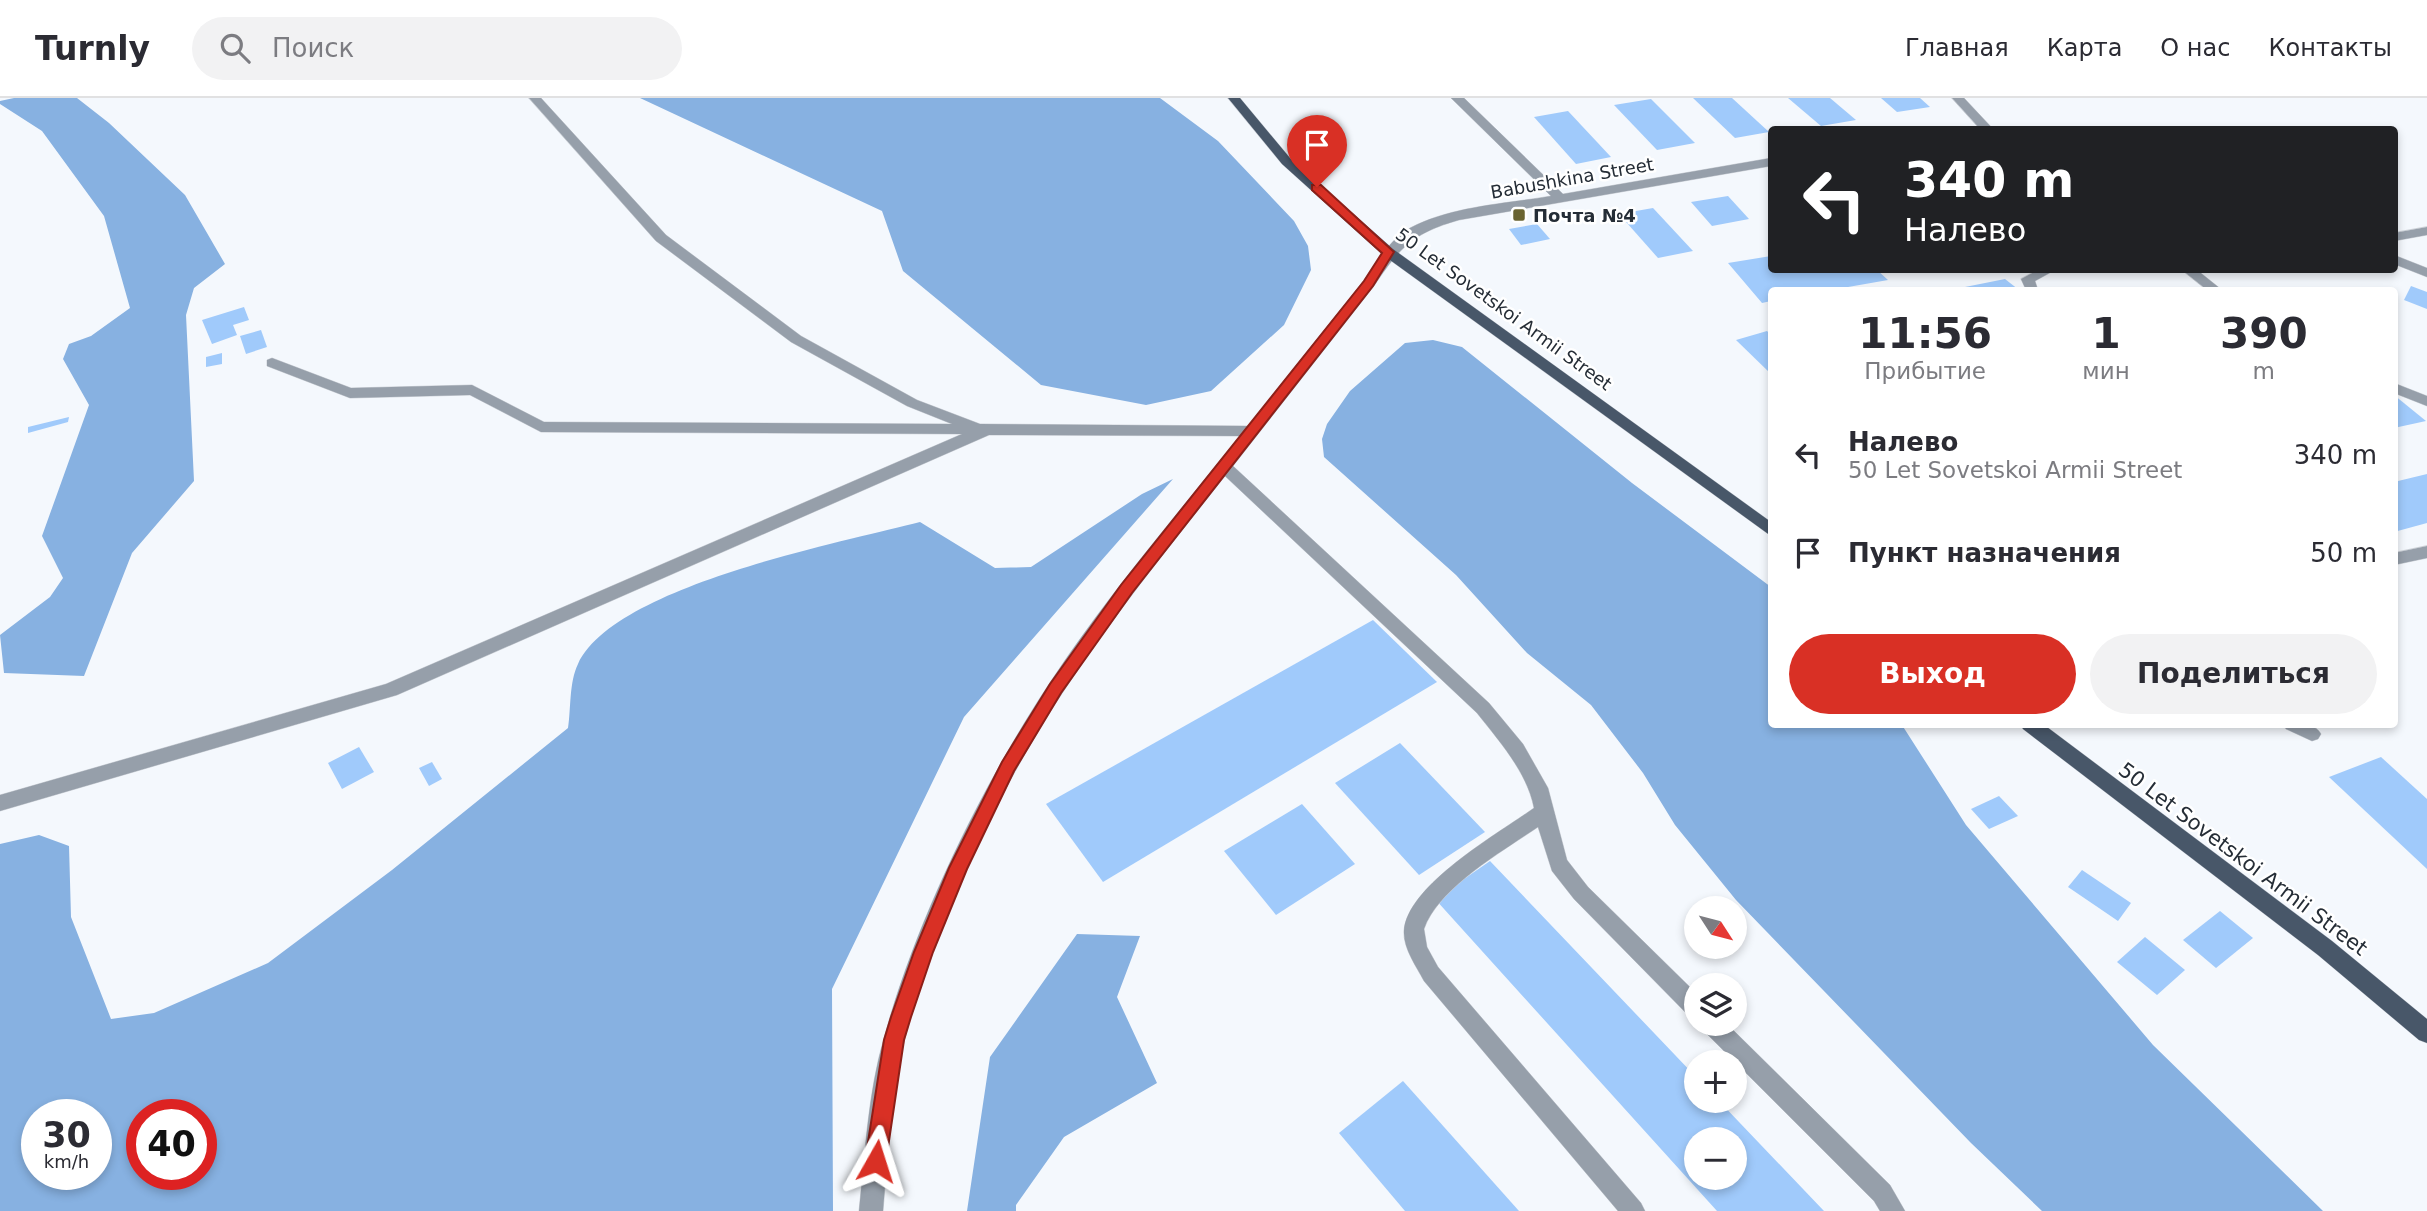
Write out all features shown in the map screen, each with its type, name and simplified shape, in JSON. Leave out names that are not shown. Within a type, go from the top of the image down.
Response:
[{"type":"main road","name":"50 Let Sovetskoi Armii Street","points":[[1234,98],[1286,161],[1388,252],[1768,528]]},
{"type":"main road","name":"50 Let Sovetskoi Armii Street","points":[[2034,728],[2325,948],[2427,1033]]},
{"type":"street","points":[[535,98],[661,238],[796,339],[912,403],[984,431]]},
{"type":"street","points":[[1457,98],[1560,198]]},
{"type":"street","points":[[1958,98],[1984,126]]},
{"type":"street","name":"Babushkina Street","points":[[871,1211],[878,1135],[894,1040],[924,952],[958,868],[1008,767],[1056,688],[1127,589],[1369,283],[1388,252],[1414,229],[1428,224],[1768,163]]},
{"type":"street","points":[[2398,236],[2427,231]]},
{"type":"street","points":[[2398,260],[2427,273]]},
{"type":"street","points":[[2031,287],[2028,279],[2041,273]]},
{"type":"street","points":[[2193,273],[2211,287]]},
{"type":"street","points":[[272,363],[350,393],[472,390],[541,427],[1254,431]]},
{"type":"street","points":[[2398,390],[2427,401]]},
{"type":"street","points":[[0,803],[391,690],[984,431]]},
{"type":"street","points":[[1224,467],[1483,709],[1516,749],[1541,794],[1559,865],[1580,893],[1684,996]]},
{"type":"street","points":[[2398,558],[2427,552]]},
{"type":"street","points":[[2300,728],[2312,734]]},
{"type":"street","points":[[1544,812],[1435,892],[1419,913],[1414,928],[1416,946],[1431,974],[1633,1211]]},
{"type":"street","points":[[1724,1036],[1882,1193],[1893,1211]]},
{"type":"water","points":[[14,98],[77,98],[109,123],[185,195],[225,264],[194,288],[186,315],[194,481],[132,553],[84,676],[4,673],[0,635],[50,597],[63,578],[42,536],[89,405],[63,359],[69,344],[91,336],[130,308],[104,216],[42,131],[0,104],[0,101]]},
{"type":"water","points":[[640,98],[1160,98],[1218,141],[1294,221],[1308,246],[1311,270],[1284,325],[1211,391],[1146,405],[1041,385],[903,271],[882,211]]},
{"type":"water","points":[[1433,340],[1462,347],[1632,483],[1768,585],[1768,728],[1904,728],[1966,825],[2153,1045],[2323,1211],[2042,1211],[1971,1143],[1747,911],[1747,896],[1733,896],[1675,825],[1643,773],[1591,705],[1527,653],[1456,575],[1324,457],[1322,439],[1327,424],[1350,391],[1405,343]]},
{"type":"water","points":[[1173,479],[964,717],[832,989],[833,1211],[0,1211],[0,844],[39,835],[69,846],[71,917],[111,1019],[154,1013],[268,963],[392,870],[568,728],[572,687],[578,664],[600,636],[635,612],[681,590],[732,572],[920,522],[995,568],[1031,567],[1142,494]]},
{"type":"water","points":[[1077,934],[1140,936],[1117,997],[1157,1083],[1064,1137],[1016,1205],[1016,1211],[967,1211],[990,1057]]},
{"type":"building","points":[[1693,98],[1732,98],[1768,131],[1735,138]]},
{"type":"building","points":[[1788,98],[1830,98],[1856,120],[1821,126]]},
{"type":"building","points":[[1881,98],[1920,98],[1930,107],[1897,112]]},
{"type":"building","points":[[1651,99],[1695,143],[1657,150],[1614,105]]},
{"type":"building","points":[[1568,111],[1611,157],[1576,164],[1534,117]]},
{"type":"building","points":[[1728,196],[1749,219],[1712,226],[1691,202]]},
{"type":"building","points":[[1653,208],[1693,251],[1658,258],[1619,214]]},
{"type":"building","points":[[1537,224],[1550,239],[1521,245],[1509,229]]},
{"type":"building","points":[[1768,256],[1768,273],[1880,273],[1888,280],[1848,287],[1768,287],[1768,302],[1762,303],[1728,263]]},
{"type":"building","points":[[2005,279],[2015,287],[1965,287]]},
{"type":"building","points":[[2411,286],[2427,292],[2427,309],[2404,300]]},
{"type":"building","points":[[244,307],[249,320],[233,325],[237,335],[212,344],[202,320]]},
{"type":"building","points":[[261,330],[267,347],[246,354],[240,336]]},
{"type":"building","points":[[1767,331],[1768,371],[1736,340]]},
{"type":"building","points":[[222,353],[222,364],[206,367],[206,357]]},
{"type":"building","points":[[2398,398],[2426,421],[2398,427]]},
{"type":"building","points":[[69,417],[68,422],[28,433],[28,427]]},
{"type":"building","points":[[2427,474],[2427,523],[2398,531],[2398,481]]},
{"type":"building","points":[[1373,620],[1437,682],[1103,882],[1046,804]]},
{"type":"building","points":[[1400,743],[1485,832],[1419,875],[1335,783]]},
{"type":"building","points":[[359,747],[374,772],[342,789],[328,763]]},
{"type":"building","points":[[2381,757],[2427,799],[2427,869],[2329,777]]},
{"type":"building","points":[[432,762],[442,779],[429,786],[419,768]]},
{"type":"building","points":[[1999,796],[2018,816],[1989,829],[1971,809]]},
{"type":"building","points":[[1302,804],[1355,864],[1276,915],[1224,851]]},
{"type":"building","points":[[1490,861],[1684,1064],[1684,1113],[1730,1113],[1744,1127],[1684,1127],[1684,1174],[1435,899]]},
{"type":"building","points":[[2082,870],[2131,903],[2118,921],[2068,887]]},
{"type":"building","points":[[2220,911],[2253,938],[2216,968],[2183,940]]},
{"type":"building","points":[[2145,937],[2185,970],[2157,995],[2117,962]]},
{"type":"building","points":[[1403,1081],[1519,1211],[1405,1211],[1339,1133]]},
{"type":"building","points":[[1747,1130],[1824,1211],[1717,1211],[1698,1190],[1747,1190]]},
{"type":"place","name":"Почта №4","points":[[1519,215]]},
{"type":"route","points":[[876,1161],[894,1040],[901,1017],[958,868],[1008,767],[1056,688],[1127,589],[1369,283],[1388,252],[1317,187]]}]
